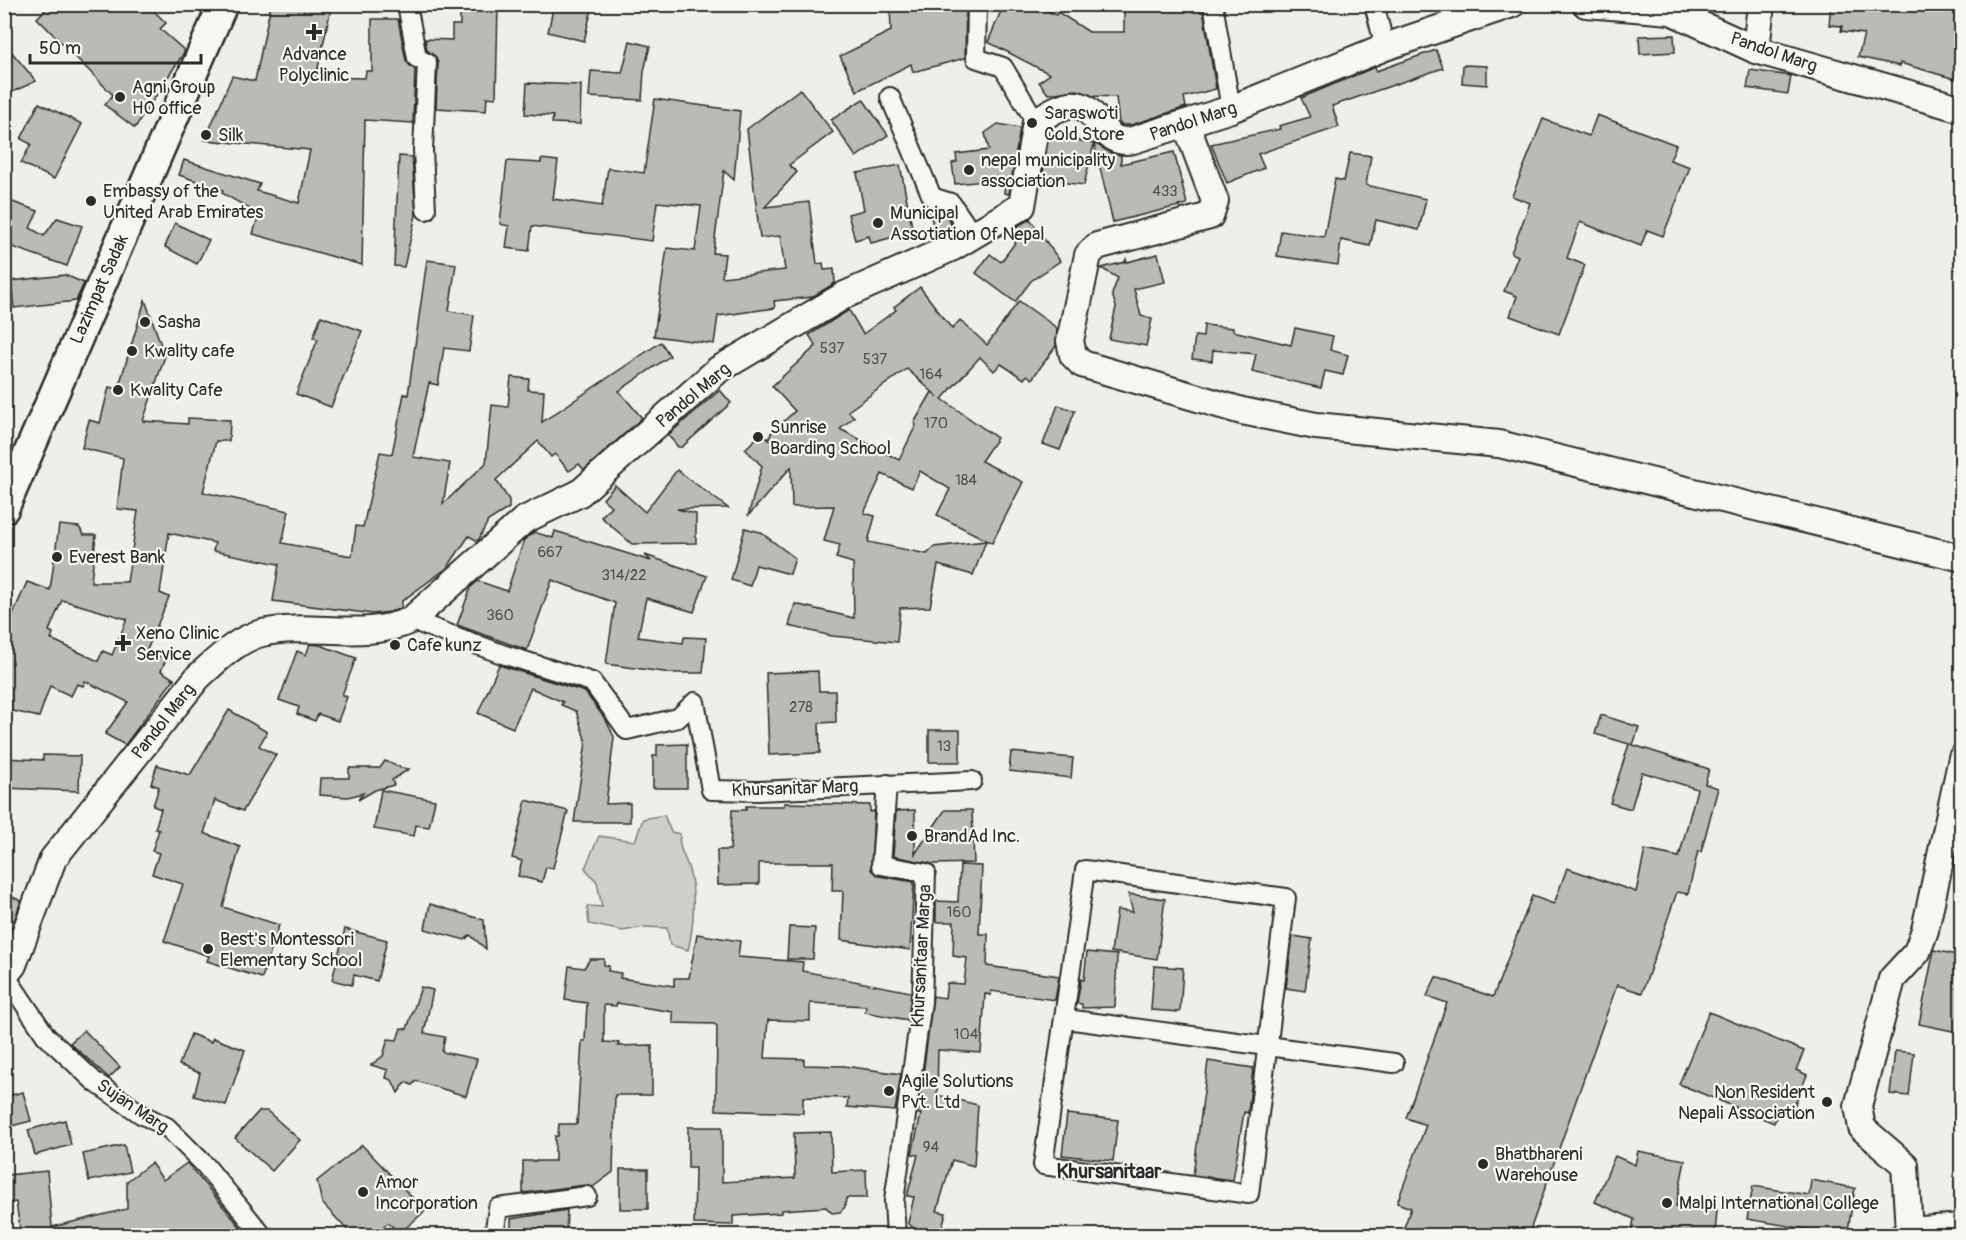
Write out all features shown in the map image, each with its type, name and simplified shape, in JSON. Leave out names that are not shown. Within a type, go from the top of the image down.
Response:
[{"type":"main road","name":"Lazimpat Sadak","points":[[4,509],[223,4]]},
{"type":"street","points":[[407,4],[417,58],[427,63],[423,150],[426,210]]},
{"type":"street","points":[[977,4],[976,58],[1003,67],[1035,122]]},
{"type":"street","points":[[1213,4],[1231,109]]},
{"type":"street","points":[[1374,4],[1385,47]]},
{"type":"street","name":"Pandol Marg","points":[[5,976],[13,965],[53,859],[198,677],[224,653],[260,633],[325,629],[392,629],[411,620],[524,520],[580,493],[718,370],[845,295],[953,247],[1022,206],[1035,122],[1058,107],[1078,105],[1088,109],[1112,138],[1122,142],[1231,109],[1385,47],[1512,4]]},
{"type":"street","name":"Pandol Marg","points":[[1586,4],[1671,11],[1756,50],[1962,109]]},
{"type":"street","points":[[1756,50],[1761,4]]},
{"type":"street","points":[[891,97],[932,197],[951,203],[964,222],[953,247]]},
{"type":"street","points":[[1186,124],[1215,201],[1214,209],[1210,216],[1097,246],[1088,255],[1070,341],[1073,355],[1082,364],[1242,411],[1317,426],[1499,444],[1962,558]]},
{"type":"street","name":"Khursanitar Marg","points":[[411,620],[502,654],[592,682],[627,730],[678,718],[695,702],[711,790],[972,781]]},
{"type":"street","points":[[1962,758],[1925,930],[1917,952],[1892,979],[1858,1106],[1862,1128],[1905,1165],[1906,1233],[1962,1227]]},
{"type":"street","name":"Khursanitaar Marga","points":[[887,784],[881,865],[926,873],[922,1002],[894,1201],[896,1236]]},
{"type":"street","points":[[1085,870],[1286,898],[1269,1046],[1248,1194],[1043,1164],[1066,1019],[1085,870]]},
{"type":"street","name":"Sujan Marg","points":[[5,976],[46,1036],[95,1082],[141,1114],[167,1127],[205,1165],[264,1236]]},
{"type":"street","points":[[1066,1019],[1394,1063]]},
{"type":"street","points":[[494,1236],[498,1208],[587,1196]]},
{"type":"shaded area","points":[[664,815],[671,832],[680,834],[681,848],[693,889],[692,931],[688,950],[670,945],[667,928],[644,927],[623,931],[589,924],[587,906],[602,907],[597,882],[585,868],[599,836],[635,841],[643,819]]},
{"type":"building","points":[[51,4],[147,4],[166,23],[160,29],[185,51],[135,128],[105,105],[113,95],[37,18]]},
{"type":"building","points":[[271,4],[332,4],[316,77],[365,78],[366,71],[372,71],[372,19],[398,19],[406,61],[415,70],[413,123],[365,120],[362,265],[253,234],[259,214],[222,193],[223,190],[179,175],[184,160],[260,184],[257,191],[299,203],[310,150],[205,140],[232,76],[255,81]]},
{"type":"building","points":[[460,4],[498,4],[496,98],[487,97],[486,111],[436,108],[438,63],[436,57],[427,50],[425,39],[452,40],[452,25],[460,25]]},
{"type":"building","points":[[554,4],[593,4],[584,41],[548,32]]},
{"type":"building","points":[[890,4],[966,4],[965,58],[913,72],[911,64],[857,91],[840,56],[891,31]]},
{"type":"building","points":[[1004,4],[1034,4],[1056,15],[1058,12],[1089,32],[1124,32],[1124,4],[1202,4],[1216,89],[1184,97],[1186,107],[1131,125],[1123,125],[1119,123],[1116,97],[1093,96],[1077,90],[1048,94],[1039,82],[1050,74],[988,42]]},
{"type":"building","points":[[1831,4],[1962,4],[1962,58],[1955,79],[1900,63],[1900,66],[1858,57],[1864,34],[1841,31],[1842,26],[1829,25]]},
{"type":"building","points":[[1674,35],[1675,52],[1640,54],[1639,36]]},
{"type":"building","points":[[630,41],[650,46],[644,71],[642,100],[589,97],[591,71],[622,73]]},
{"type":"building","points":[[4,43],[36,81],[4,96]]},
{"type":"building","points":[[1436,50],[1443,68],[1332,106],[1339,127],[1258,154],[1264,168],[1227,183],[1211,144],[1280,129],[1279,126],[1310,117],[1301,98],[1375,67],[1376,71]]},
{"type":"building","points":[[1463,65],[1487,66],[1487,85],[1462,83]]},
{"type":"building","points":[[1750,70],[1791,76],[1788,94],[1747,88]]},
{"type":"building","points":[[527,83],[581,85],[580,124],[552,123],[553,116],[525,114]]},
{"type":"building","points":[[800,89],[833,132],[789,165],[797,172],[765,207],[809,202],[817,264],[823,263],[824,270],[834,269],[835,283],[812,297],[774,301],[775,308],[718,316],[714,344],[654,336],[667,248],[695,251],[701,206],[657,202],[652,241],[532,226],[529,251],[506,248],[509,226],[500,224],[507,161],[541,163],[541,159],[558,161],[553,199],[602,206],[608,168],[644,173],[655,99],[740,111],[734,180],[724,171],[713,253],[725,254],[722,277],[785,270],[780,236],[760,238],[747,129]]},
{"type":"building","points":[[863,99],[888,135],[856,157],[831,120]]},
{"type":"building","points":[[39,103],[82,124],[54,179],[21,163],[31,144],[21,139]]},
{"type":"building","points":[[1597,115],[1676,145],[1670,160],[1690,167],[1663,236],[1647,230],[1641,246],[1580,222],[1567,258],[1585,265],[1559,334],[1510,316],[1517,296],[1504,291],[1518,256],[1511,253],[1530,203],[1512,196],[1543,119],[1589,136]]},
{"type":"building","points":[[998,124],[1020,128],[1009,194],[1004,193],[1005,179],[955,184],[952,163],[957,162],[956,154],[989,150],[985,133]]},
{"type":"building","points":[[1049,134],[1094,144],[1084,185],[1042,180]]},
{"type":"building","points":[[1094,143],[1111,153],[1121,155],[1121,164],[1174,152],[1187,204],[1113,222]]},
{"type":"building","points":[[1350,153],[1371,156],[1366,185],[1426,199],[1419,230],[1376,220],[1370,246],[1341,240],[1338,265],[1277,256],[1281,231],[1324,237],[1335,179],[1344,181]]},
{"type":"building","points":[[399,156],[412,157],[416,215],[404,267],[394,266]]},
{"type":"building","points":[[900,165],[913,232],[871,243],[869,236],[855,240],[848,214],[864,210],[857,173]]},
{"type":"building","points":[[4,199],[38,211],[30,228],[44,236],[57,218],[82,226],[67,266],[4,244]]},
{"type":"building","points":[[936,210],[944,213],[951,223],[947,233],[938,237],[929,213]]},
{"type":"building","points":[[1030,219],[1060,261],[1031,281],[1015,302],[976,273],[990,254],[1001,262],[1020,236],[1014,228]]},
{"type":"building","points":[[175,223],[209,240],[197,264],[165,247]]},
{"type":"building","points":[[1158,254],[1165,282],[1134,289],[1141,316],[1152,319],[1146,346],[1109,339],[1116,307],[1112,294],[1118,278],[1101,268],[1125,262],[1126,259],[1127,262]]},
{"type":"building","points":[[427,260],[456,264],[449,311],[474,315],[469,351],[444,348],[438,385],[429,383],[413,457],[450,463],[443,504],[486,463],[492,405],[508,407],[511,377],[529,379],[528,390],[544,391],[542,422],[661,342],[670,356],[619,391],[642,418],[584,470],[579,464],[569,471],[555,454],[551,457],[538,441],[496,480],[509,500],[509,508],[488,521],[478,541],[469,536],[447,568],[402,601],[401,608],[373,614],[273,601],[279,564],[213,551],[215,543],[169,533],[160,593],[169,597],[147,650],[166,659],[161,671],[174,679],[125,745],[105,734],[128,702],[85,681],[83,686],[77,684],[71,696],[50,686],[39,717],[4,709],[4,635],[27,582],[50,590],[59,525],[79,527],[84,535],[96,535],[91,582],[127,582],[138,511],[117,509],[123,458],[82,448],[89,420],[100,423],[109,387],[118,389],[145,300],[165,356],[143,421],[188,424],[188,418],[230,420],[229,441],[216,441],[203,492],[289,511],[282,543],[352,556],[356,526],[363,527],[380,452],[392,454],[404,394],[408,395]],"holes":[[[62,600],[127,619],[112,655],[103,651],[98,661],[51,639],[53,633],[49,631]]]},
{"type":"building","points":[[65,275],[84,283],[76,301],[14,308],[11,281]]},
{"type":"building","points":[[920,287],[952,329],[960,320],[987,345],[1019,301],[1057,328],[1056,346],[1032,379],[1027,375],[1024,379],[1001,364],[994,371],[980,357],[942,399],[997,438],[981,461],[1023,482],[992,543],[937,515],[950,489],[920,471],[912,488],[882,474],[864,513],[875,516],[868,542],[927,554],[934,547],[986,541],[973,575],[938,565],[930,607],[900,608],[897,642],[832,636],[789,626],[795,604],[854,618],[853,563],[836,558],[840,545],[824,541],[834,506],[792,507],[791,467],[748,516],[762,466],[745,449],[762,433],[769,440],[771,433],[795,411],[772,386],[816,346],[809,335],[849,310],[863,334],[896,310],[894,307]],"holes":[[[907,369],[938,397],[932,392],[914,423],[916,425],[899,460],[840,429],[854,417],[848,411]]]},
{"type":"building","points":[[321,316],[362,331],[331,407],[296,394],[318,339],[313,338]]},
{"type":"building","points":[[1204,325],[1233,328],[1233,331],[1291,345],[1295,328],[1333,336],[1330,350],[1348,355],[1343,375],[1325,371],[1321,388],[1252,372],[1256,354],[1213,350],[1212,361],[1192,359],[1195,336],[1203,337]]},
{"type":"building","points":[[720,390],[731,403],[682,447],[678,447],[668,435]]},
{"type":"building","points":[[1058,405],[1075,411],[1060,450],[1043,444]]},
{"type":"building","points":[[677,470],[728,508],[677,509],[696,514],[696,543],[632,544],[601,517],[611,506],[603,499],[615,485],[645,512]]},
{"type":"building","points":[[745,528],[760,532],[795,558],[790,574],[756,565],[750,586],[731,580]]},
{"type":"building","points":[[555,531],[651,561],[645,555],[707,576],[694,612],[646,598],[638,637],[683,643],[684,637],[706,638],[703,673],[671,673],[606,664],[615,603],[552,580],[527,650],[457,625],[471,587],[478,581],[507,591],[524,540],[534,532],[553,538]]},
{"type":"building","points":[[310,644],[320,645],[356,658],[342,695],[347,697],[338,721],[318,714],[315,721],[297,714],[299,707],[279,700],[297,651],[306,655]]},
{"type":"building","points":[[499,665],[585,692],[606,720],[614,737],[606,804],[630,803],[630,822],[574,822],[586,742],[576,711],[561,705],[563,702],[531,688],[513,728],[478,713]]},
{"type":"building","points":[[818,671],[819,691],[835,691],[836,722],[819,723],[820,753],[769,755],[766,673]]},
{"type":"building","points":[[229,710],[267,732],[259,746],[276,755],[243,811],[215,800],[204,833],[240,847],[223,907],[279,925],[262,978],[207,961],[209,956],[164,941],[183,884],[152,874],[159,853],[152,851],[159,830],[155,829],[161,809],[153,806],[159,787],[151,784],[157,765],[190,775]]},
{"type":"building","points":[[1601,715],[1639,727],[1633,745],[1709,769],[1705,784],[1718,788],[1701,852],[1698,851],[1688,894],[1677,892],[1642,993],[1617,985],[1528,1236],[1401,1236],[1411,1208],[1397,1203],[1426,1125],[1406,1118],[1447,1003],[1427,996],[1436,977],[1493,997],[1532,896],[1554,904],[1567,868],[1636,892],[1645,850],[1679,857],[1697,789],[1642,772],[1631,809],[1610,803],[1629,744],[1595,734]]},
{"type":"building","points":[[929,730],[960,730],[960,762],[929,762]]},
{"type":"building","points":[[687,744],[687,788],[653,788],[653,756],[657,756],[657,745]]},
{"type":"building","points":[[1011,752],[1073,758],[1071,778],[1009,771]]},
{"type":"building","points":[[43,755],[80,756],[79,791],[4,788],[4,758],[43,760]]},
{"type":"building","points":[[385,761],[409,769],[392,780],[394,785],[375,790],[358,800],[363,793],[348,797],[319,795],[320,778],[349,778],[349,768],[380,768]]},
{"type":"building","points":[[381,790],[435,800],[429,827],[416,825],[414,836],[374,829]]},
{"type":"building","points":[[526,800],[568,811],[553,868],[546,867],[542,882],[518,876],[522,861],[512,858]]},
{"type":"building","points":[[784,803],[870,805],[870,812],[874,811],[871,870],[879,876],[914,882],[910,950],[841,940],[843,891],[832,891],[833,863],[759,863],[759,884],[718,885],[717,850],[730,850],[732,810],[746,810],[746,806],[784,806]]},
{"type":"building","points":[[915,810],[915,854],[945,810],[972,810],[974,863],[933,864],[893,856],[896,811]]},
{"type":"building","points":[[960,865],[982,866],[979,934],[988,934],[987,966],[1059,976],[1055,1000],[991,991],[991,995],[985,994],[981,1053],[938,1050],[937,1095],[978,1105],[974,1166],[952,1160],[937,1211],[946,1213],[940,1236],[922,1236],[908,1223],[914,1197],[907,1196],[918,1155],[912,1154],[921,1114],[918,1114],[933,996],[945,998],[947,983],[964,984],[967,958],[953,956],[954,922],[936,922],[936,901],[958,902]]},
{"type":"building","points":[[4,893],[21,901],[14,921],[4,916]]},
{"type":"building","points":[[1128,894],[1165,899],[1157,959],[1111,952],[1117,910],[1133,912]]},
{"type":"building","points":[[430,904],[484,920],[486,949],[470,935],[465,940],[425,929]]},
{"type":"building","points":[[789,927],[815,928],[813,959],[787,959]]},
{"type":"building","points":[[345,929],[387,940],[377,981],[354,975],[352,985],[332,980]]},
{"type":"building","points":[[697,934],[740,941],[738,957],[803,962],[802,971],[911,992],[908,1020],[865,1012],[866,1006],[810,1003],[810,1021],[768,1020],[765,1058],[804,1059],[804,1065],[844,1066],[901,1074],[895,1111],[847,1107],[848,1098],[803,1097],[803,1113],[716,1110],[717,1026],[673,1023],[673,1012],[617,1003],[616,1006],[604,1005],[604,1042],[619,1043],[618,1046],[652,1045],[652,1095],[615,1095],[613,1172],[593,1187],[585,1185],[523,1193],[523,1161],[555,1161],[555,1136],[558,1136],[559,1124],[577,1124],[582,1041],[585,1041],[587,1003],[565,1000],[569,966],[584,968],[590,959],[604,959],[604,965],[609,966],[608,971],[621,973],[620,978],[674,986],[674,978],[689,978]]},
{"type":"building","points":[[1293,936],[1312,939],[1305,991],[1286,988]]},
{"type":"building","points":[[1934,950],[1962,956],[1962,1033],[1919,1024]]},
{"type":"building","points":[[1087,952],[1117,955],[1115,1007],[1082,1008],[1082,1004],[1077,1003],[1081,979],[1084,980]]},
{"type":"building","points":[[1154,966],[1183,968],[1180,1012],[1151,1010]]},
{"type":"building","points":[[421,987],[433,990],[424,1033],[445,1037],[442,1052],[477,1059],[466,1096],[416,1081],[412,1085],[406,1082],[398,1093],[392,1080],[386,1078],[388,1070],[371,1065],[383,1056],[388,1039],[397,1040],[401,1028],[407,1029]]},
{"type":"building","points":[[1709,1012],[1804,1051],[1796,1070],[1807,1075],[1792,1112],[1780,1107],[1774,1123],[1679,1084]]},
{"type":"building","points":[[84,1030],[120,1067],[109,1078],[70,1043]]},
{"type":"building","points":[[191,1034],[211,1042],[213,1038],[245,1050],[226,1105],[194,1096],[200,1073],[179,1065]]},
{"type":"building","points":[[1895,1051],[1914,1053],[1909,1096],[1890,1094]]},
{"type":"building","points":[[1208,1061],[1253,1068],[1248,1113],[1244,1112],[1233,1180],[1193,1175]]},
{"type":"building","points":[[23,1092],[31,1121],[4,1128],[4,1097]]},
{"type":"building","points":[[259,1111],[267,1111],[300,1140],[272,1171],[235,1138]]},
{"type":"building","points":[[1067,1114],[1118,1120],[1113,1161],[1062,1155]]},
{"type":"building","points":[[65,1120],[71,1145],[35,1155],[28,1130]]},
{"type":"building","points":[[688,1127],[722,1127],[722,1182],[795,1178],[794,1133],[831,1132],[832,1172],[866,1170],[867,1198],[846,1198],[845,1207],[840,1212],[832,1213],[826,1207],[781,1210],[781,1213],[733,1216],[733,1225],[694,1224],[695,1168],[688,1168]]},
{"type":"building","points":[[124,1145],[130,1172],[89,1181],[83,1154]]},
{"type":"building","name":"Amor Incorporation","points":[[362,1145],[425,1211],[400,1233],[388,1223],[370,1236],[353,1236],[322,1203],[317,1181]]},
{"type":"building","points":[[1638,1151],[1685,1160],[1676,1206],[1717,1210],[1715,1235],[1653,1229],[1652,1236],[1631,1236],[1634,1219],[1595,1202],[1615,1156],[1635,1165]]},
{"type":"building","points":[[151,1163],[163,1180],[187,1163],[248,1236],[21,1236],[16,1202],[9,1203],[6,1175],[47,1171],[52,1227],[127,1209],[127,1181]]},
{"type":"building","points":[[620,1169],[648,1169],[648,1209],[620,1209]]},
{"type":"building","points":[[1811,1180],[1855,1188],[1847,1236],[1747,1219],[1753,1186],[1809,1195]]},
{"type":"building","points":[[567,1210],[566,1236],[511,1236],[511,1219]]},
{"type":"place","name":"Advance Polyclinic","points":[[314,32]]},
{"type":"place","name":"Agni Group HO office","points":[[120,97]]},
{"type":"place","name":"Saraswoti Cold Store","points":[[1032,123]]},
{"type":"place","name":"Silk","points":[[206,135]]},
{"type":"place","name":"nepal municipality association","points":[[969,170]]},
{"type":"place","name":"Embassy of the United Arab Emirates","points":[[91,201]]},
{"type":"place","name":"Municipal Assotiation Of Nepal","points":[[878,223]]},
{"type":"place","name":"Sasha","points":[[145,322]]},
{"type":"place","name":"Kwality cafe","points":[[132,351]]},
{"type":"place","name":"Kwality Cafe","points":[[118,390]]},
{"type":"place","name":"Sunrise Boarding School","points":[[758,437]]},
{"type":"place","name":"Everest Bank","points":[[57,557]]},
{"type":"place","name":"Xeno Clinic Service","points":[[123,643]]},
{"type":"place","name":"Cafe kunz","points":[[395,645]]},
{"type":"place","name":"BrandAd Inc.","points":[[912,836]]},
{"type":"place","name":"Best's Montessori Elementary School","points":[[208,949]]},
{"type":"place","name":"Agile Solutions Pvt. Ltd","points":[[889,1091]]},
{"type":"place","name":"Non Resident Nepali Association","points":[[1827,1102]]},
{"type":"place","name":"Bhatbhareni Warehouse","points":[[1483,1164]]},
{"type":"place","name":"Amor Incorporation","points":[[363,1192]]},
{"type":"place","name":"Malpi International College","points":[[1667,1203]]},
{"type":"district","name":"Khursanitaar","points":[[1109,1171]]}]
